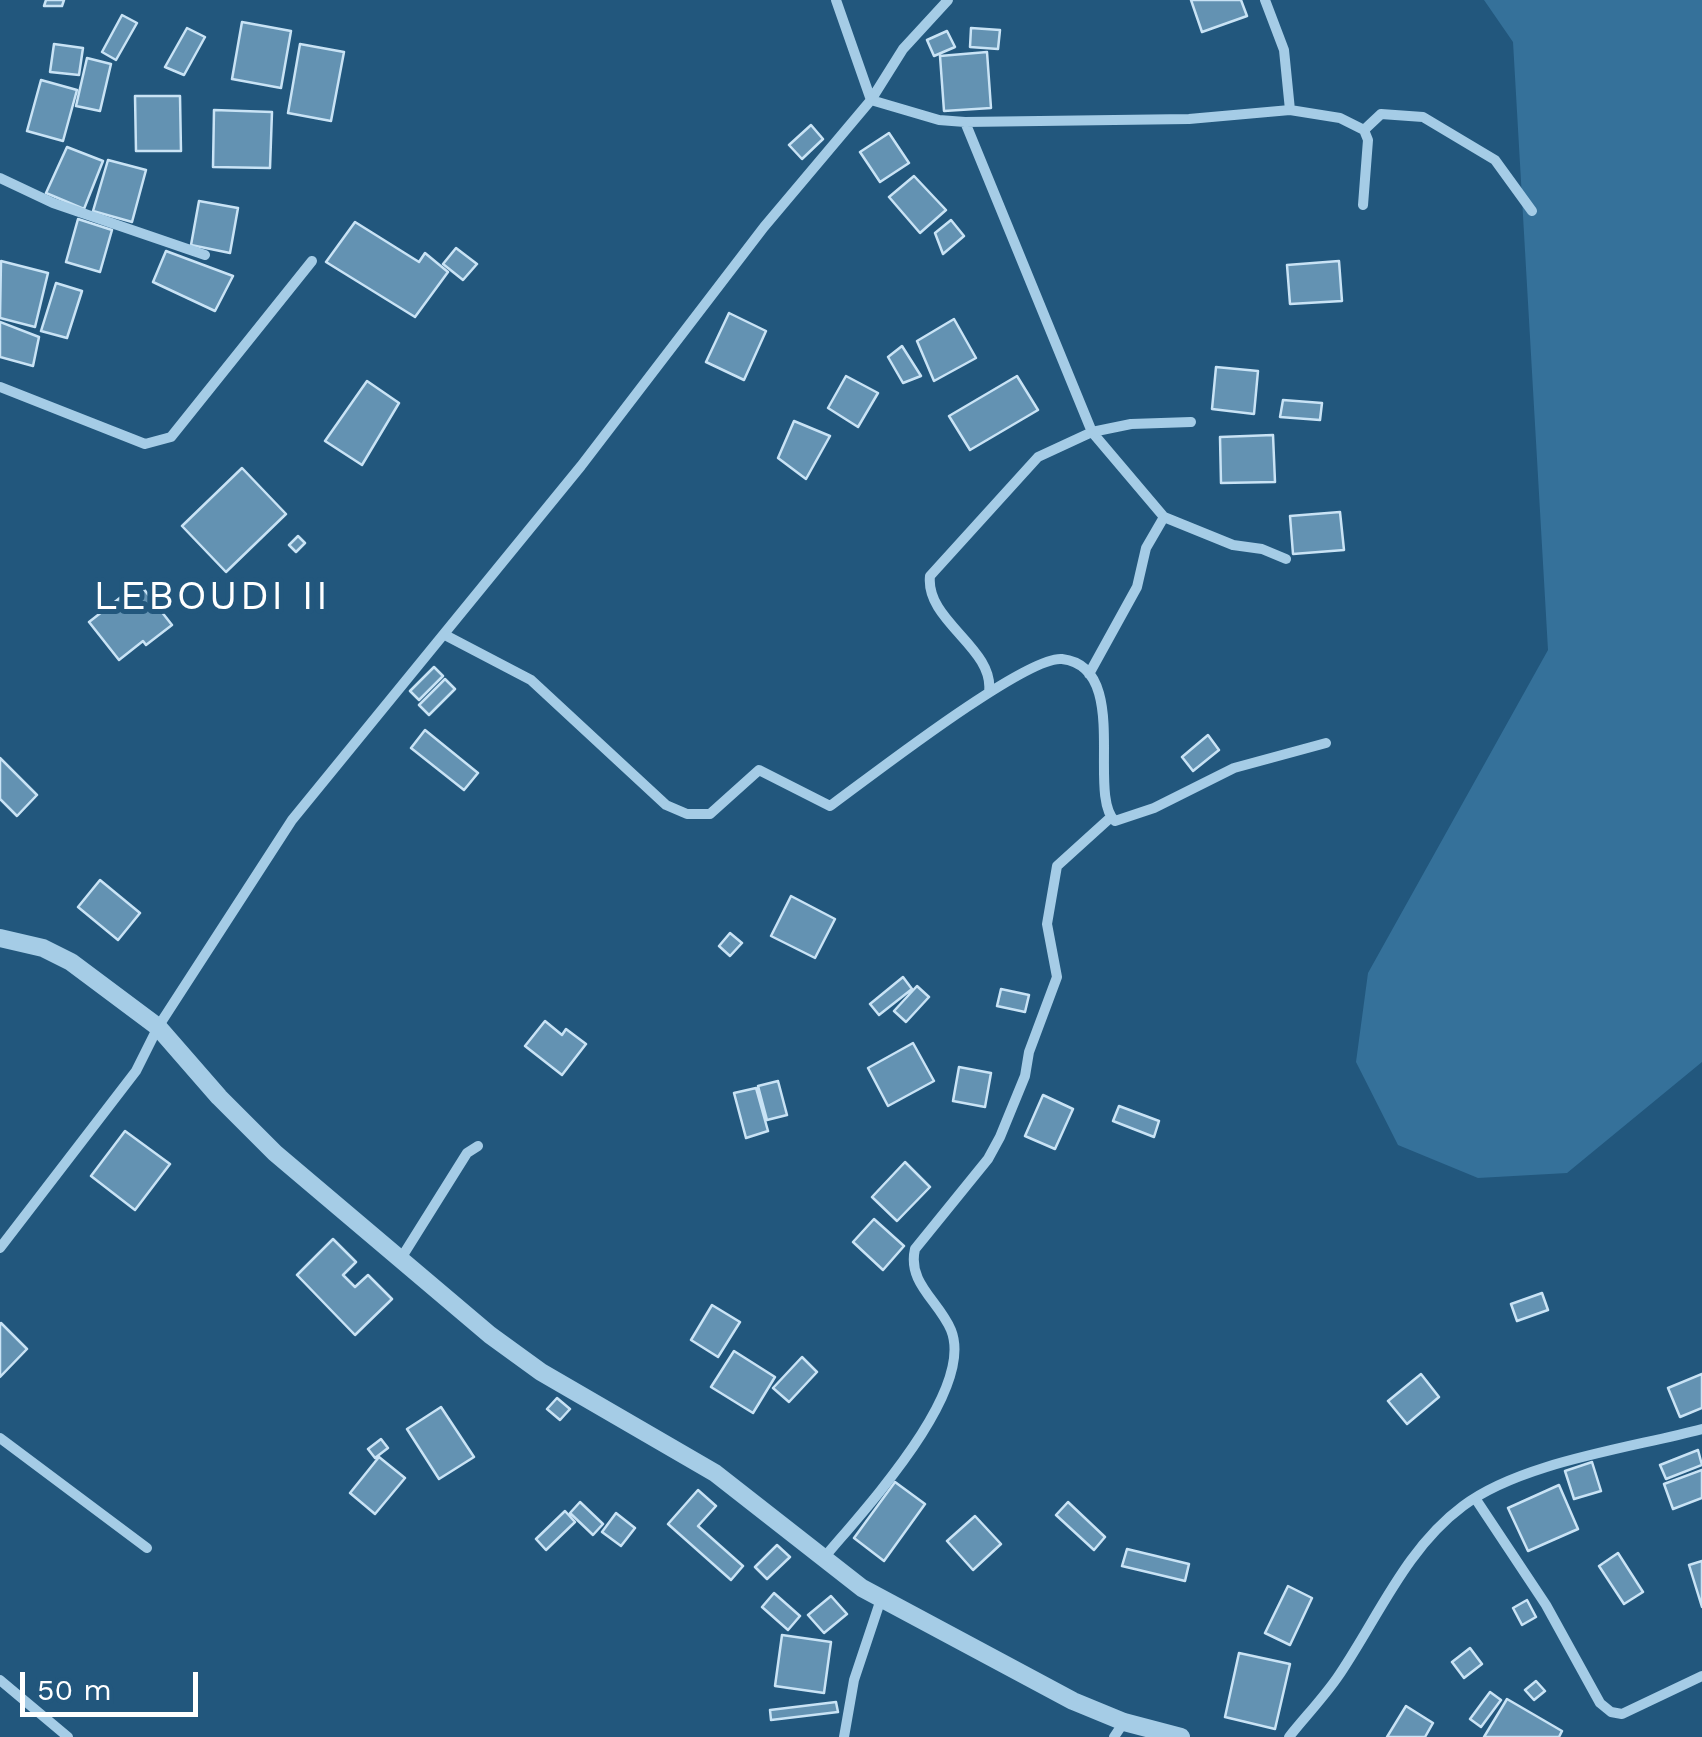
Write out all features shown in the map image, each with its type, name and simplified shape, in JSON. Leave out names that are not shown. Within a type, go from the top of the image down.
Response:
[{"type":"street","points":[[836,0],[871,100]]},
{"type":"street","points":[[0,1248],[136,1071],[158,1028],[292,820],[446,635],[764,227],[871,100],[903,49],[948,0]]},
{"type":"street","points":[[1264,0],[1284,50],[1290,110]]},
{"type":"street","points":[[871,100],[939,120],[965,122],[1189,119],[1290,110],[1340,118],[1364,130],[1368,140],[1363,206]]},
{"type":"street","points":[[1364,130],[1380,114],[1423,118],[1495,160],[1532,211]]},
{"type":"street","points":[[965,122],[1092,432],[1164,517],[1232,545],[1262,549],[1286,559]]},
{"type":"street","points":[[0,178],[53,203],[205,255]]},
{"type":"street","points":[[0,388],[145,444],[158,443],[171,437],[312,261]]},
{"type":"street","points":[[989,692],[990,680],[974,652],[931,600],[930,576],[1038,457],[1092,432],[1131,424],[1191,422]]},
{"type":"street","points":[[1089,674],[1137,588],[1146,548],[1164,517]]},
{"type":"street","points":[[446,635],[531,680],[666,804],[687,814],[710,814],[759,770],[830,806],[989,692],[1046,662],[1061,659],[1089,674],[1099,689],[1105,797],[1110,818]]},
{"type":"street","points":[[1110,818],[1118,821],[1154,808],[1234,768],[1326,744]]},
{"type":"street","points":[[822,1560],[922,1436],[946,1389],[956,1349],[941,1313],[914,1276],[912,1263],[916,1250],[988,1159],[1000,1137],[1025,1076],[1057,977],[1048,924],[1057,866],[1110,818]]},
{"type":"street","points":[[0,938],[43,948],[71,962],[158,1028],[275,1153],[490,1335],[541,1372],[715,1473],[749,1496],[822,1560],[881,1599],[1119,1730],[1181,1737]]},
{"type":"street","points":[[400,1260],[466,1153],[478,1146]]},
{"type":"street","points":[[1289,1737],[1335,1680],[1404,1570],[1434,1531],[1476,1498],[1534,1472],[1702,1429]]},
{"type":"street","points":[[0,1438],[147,1548]]},
{"type":"street","points":[[1476,1498],[1546,1605],[1600,1703],[1610,1712],[1622,1714],[1702,1676]]},
{"type":"street","points":[[844,1737],[854,1680],[881,1599]]},
{"type":"street","points":[[0,1680],[68,1737]]},
{"type":"shaded area","points":[[1484,0],[1702,0],[1702,1062],[1567,1173],[1478,1178],[1398,1145],[1356,1062],[1368,973],[1548,650],[1513,42]]},
{"type":"building","points":[[46,0],[64,0],[62,6],[44,6]]},
{"type":"building","points":[[1191,0],[1241,0],[1247,16],[1202,32]]},
{"type":"building","points":[[122,15],[137,23],[116,60],[102,52]]},
{"type":"building","points":[[242,22],[291,31],[281,88],[232,79]]},
{"type":"building","points":[[187,28],[205,37],[184,75],[165,67]]},
{"type":"building","points":[[971,28],[1000,30],[998,49],[970,47]]},
{"type":"building","points":[[947,31],[955,47],[934,56],[927,40]]},
{"type":"building","points":[[54,44],[83,48],[79,75],[50,72]]},
{"type":"building","points":[[300,44],[344,52],[331,121],[288,113]]},
{"type":"building","points":[[987,52],[991,108],[944,111],[940,56]]},
{"type":"building","points":[[87,58],[111,64],[100,111],[76,106]]},
{"type":"building","points":[[41,80],[77,90],[63,141],[27,131]]},
{"type":"building","points":[[135,96],[180,96],[181,151],[136,151]]},
{"type":"building","points":[[214,110],[272,112],[270,168],[213,167]]},
{"type":"building","points":[[811,125],[823,139],[802,159],[789,145]]},
{"type":"building","points":[[889,133],[909,163],[880,182],[860,152]]},
{"type":"building","points":[[67,147],[103,161],[84,209],[46,193]]},
{"type":"building","points":[[108,160],[146,170],[132,222],[93,211]]},
{"type":"building","points":[[914,176],[946,210],[920,233],[889,197]]},
{"type":"building","points":[[199,201],[238,208],[230,253],[191,245]]},
{"type":"building","points":[[78,219],[112,230],[100,272],[66,262]]},
{"type":"building","points":[[951,220],[964,236],[943,254],[935,233]]},
{"type":"building","points":[[355,222],[419,262],[425,253],[448,272],[415,317],[326,262]]},
{"type":"building","points":[[456,248],[477,264],[463,280],[443,264]]},
{"type":"building","points":[[166,251],[233,276],[215,311],[153,282]]},
{"type":"building","points":[[1,261],[48,273],[35,327],[0,318]]},
{"type":"building","points":[[1339,261],[1342,301],[1290,304],[1287,265]]},
{"type":"building","points":[[56,283],[82,291],[67,338],[41,331]]},
{"type":"building","points":[[729,313],[766,331],[744,380],[706,362]]},
{"type":"building","points":[[954,319],[976,358],[934,381],[917,341]]},
{"type":"building","points":[[0,322],[39,337],[33,366],[0,357]]},
{"type":"building","points":[[902,346],[921,376],[903,383],[888,357]]},
{"type":"building","points":[[1216,367],[1258,371],[1254,414],[1212,409]]},
{"type":"building","points":[[846,376],[878,393],[858,427],[828,408]]},
{"type":"building","points":[[1017,376],[1038,410],[970,450],[949,416]]},
{"type":"building","points":[[367,381],[399,403],[362,465],[325,441]]},
{"type":"building","points":[[1283,400],[1322,403],[1320,420],[1280,417]]},
{"type":"building","points":[[794,421],[830,436],[806,479],[778,458]]},
{"type":"building","points":[[1273,435],[1275,482],[1221,483],[1220,437]]},
{"type":"building","points":[[242,468],[286,514],[226,572],[182,526]]},
{"type":"building","points":[[1340,512],[1344,550],[1293,554],[1290,516]]},
{"type":"building","points":[[298,536],[305,543],[296,552],[289,545]]},
{"type":"building","points":[[139,583],[172,625],[119,660],[89,622]]},
{"type":"building","points":[[434,667],[443,676],[419,700],[410,691]]},
{"type":"building","points":[[445,679],[455,689],[429,715],[419,705]]},
{"type":"building","points":[[425,730],[478,773],[464,790],[411,748]]},
{"type":"building","points":[[1208,735],[1219,750],[1193,771],[1182,757]]},
{"type":"building","points":[[0,758],[37,795],[17,816],[0,799]]},
{"type":"building","points":[[100,880],[140,913],[118,940],[78,907]]},
{"type":"building","points":[[791,896],[835,919],[815,958],[771,936]]},
{"type":"building","points":[[730,933],[742,943],[730,956],[719,946]]},
{"type":"building","points":[[903,977],[912,989],[879,1015],[870,1004]]},
{"type":"building","points":[[917,986],[929,997],[906,1022],[894,1011]]},
{"type":"building","points":[[1001,989],[1029,995],[1025,1012],[997,1006]]},
{"type":"building","points":[[545,1021],[562,1035],[566,1029],[586,1044],[562,1075],[525,1046]]},
{"type":"building","points":[[913,1043],[934,1081],[888,1106],[868,1068]]},
{"type":"building","points":[[959,1067],[991,1073],[985,1107],[953,1101]]},
{"type":"building","points":[[778,1081],[787,1115],[767,1120],[758,1086]]},
{"type":"building","points":[[756,1088],[768,1131],[746,1138],[734,1093]]},
{"type":"building","points":[[1043,1095],[1073,1109],[1055,1149],[1025,1136]]},
{"type":"building","points":[[1119,1106],[1159,1121],[1154,1137],[1113,1121]]},
{"type":"building","points":[[125,1131],[170,1164],[135,1210],[91,1176]]},
{"type":"building","points":[[905,1162],[930,1187],[897,1221],[872,1197]]},
{"type":"building","points":[[874,1219],[904,1246],[883,1270],[853,1242]]},
{"type":"building","points":[[333,1239],[356,1262],[343,1275],[355,1287],[368,1275],[392,1299],[355,1335],[297,1275]]},
{"type":"building","points":[[1542,1293],[1548,1310],[1517,1321],[1511,1304]]},
{"type":"building","points":[[712,1305],[740,1322],[718,1357],[691,1340]]},
{"type":"building","points":[[0,1324],[27,1349],[0,1377]]},
{"type":"building","points":[[734,1351],[775,1377],[753,1413],[711,1387]]},
{"type":"building","points":[[802,1357],[817,1372],[789,1402],[773,1388]]},
{"type":"building","points":[[1421,1374],[1439,1397],[1407,1424],[1388,1401]]},
{"type":"building","points":[[1702,1374],[1702,1408],[1680,1417],[1668,1388]]},
{"type":"building","points":[[557,1398],[570,1409],[560,1420],[547,1409]]},
{"type":"building","points":[[441,1407],[474,1457],[439,1479],[407,1429]]},
{"type":"building","points":[[381,1439],[388,1448],[375,1458],[368,1449]]},
{"type":"building","points":[[1698,1450],[1702,1465],[1666,1479],[1660,1465]]},
{"type":"building","points":[[379,1457],[405,1478],[375,1514],[350,1493]]},
{"type":"building","points":[[1592,1462],[1601,1491],[1574,1499],[1565,1471]]},
{"type":"building","points":[[1702,1470],[1702,1498],[1673,1509],[1664,1484]]},
{"type":"building","points":[[895,1482],[925,1504],[884,1561],[854,1538]]},
{"type":"building","points":[[1559,1485],[1578,1529],[1528,1551],[1508,1508]]},
{"type":"building","points":[[698,1490],[716,1506],[698,1526],[743,1566],[731,1580],[668,1524]]},
{"type":"building","points":[[580,1502],[603,1524],[593,1535],[570,1513]]},
{"type":"building","points":[[1068,1502],[1105,1537],[1094,1550],[1056,1515]]},
{"type":"building","points":[[565,1511],[575,1522],[546,1550],[536,1539]]},
{"type":"building","points":[[616,1513],[635,1528],[621,1546],[602,1532]]},
{"type":"building","points":[[975,1516],[1001,1544],[973,1570],[947,1541]]},
{"type":"building","points":[[777,1545],[790,1557],[767,1579],[755,1567]]},
{"type":"building","points":[[1127,1549],[1189,1564],[1185,1581],[1122,1566]]},
{"type":"building","points":[[1618,1553],[1643,1592],[1624,1604],[1599,1566]]},
{"type":"building","points":[[1702,1561],[1702,1607],[1689,1565]]},
{"type":"building","points":[[1288,1586],[1312,1598],[1290,1645],[1265,1633]]},
{"type":"building","points":[[774,1593],[800,1616],[788,1630],[762,1607]]},
{"type":"building","points":[[831,1596],[847,1614],[824,1633],[808,1615]]},
{"type":"building","points":[[1527,1600],[1536,1617],[1522,1625],[1513,1608]]},
{"type":"building","points":[[782,1635],[831,1642],[824,1693],[775,1686]]},
{"type":"building","points":[[1470,1648],[1482,1664],[1464,1678],[1452,1662]]},
{"type":"building","points":[[1239,1653],[1290,1664],[1275,1729],[1225,1717]]},
{"type":"building","points":[[1536,1681],[1545,1691],[1534,1700],[1525,1690]]},
{"type":"building","points":[[1490,1692],[1501,1700],[1481,1727],[1470,1719]]},
{"type":"building","points":[[1507,1699],[1562,1731],[1559,1737],[1484,1737]]},
{"type":"building","points":[[836,1702],[838,1712],[771,1720],[770,1710]]},
{"type":"building","points":[[1406,1706],[1433,1723],[1425,1737],[1387,1737]]},
{"type":"district","name":"LEBOUDI II","points":[[212,597]]}]
